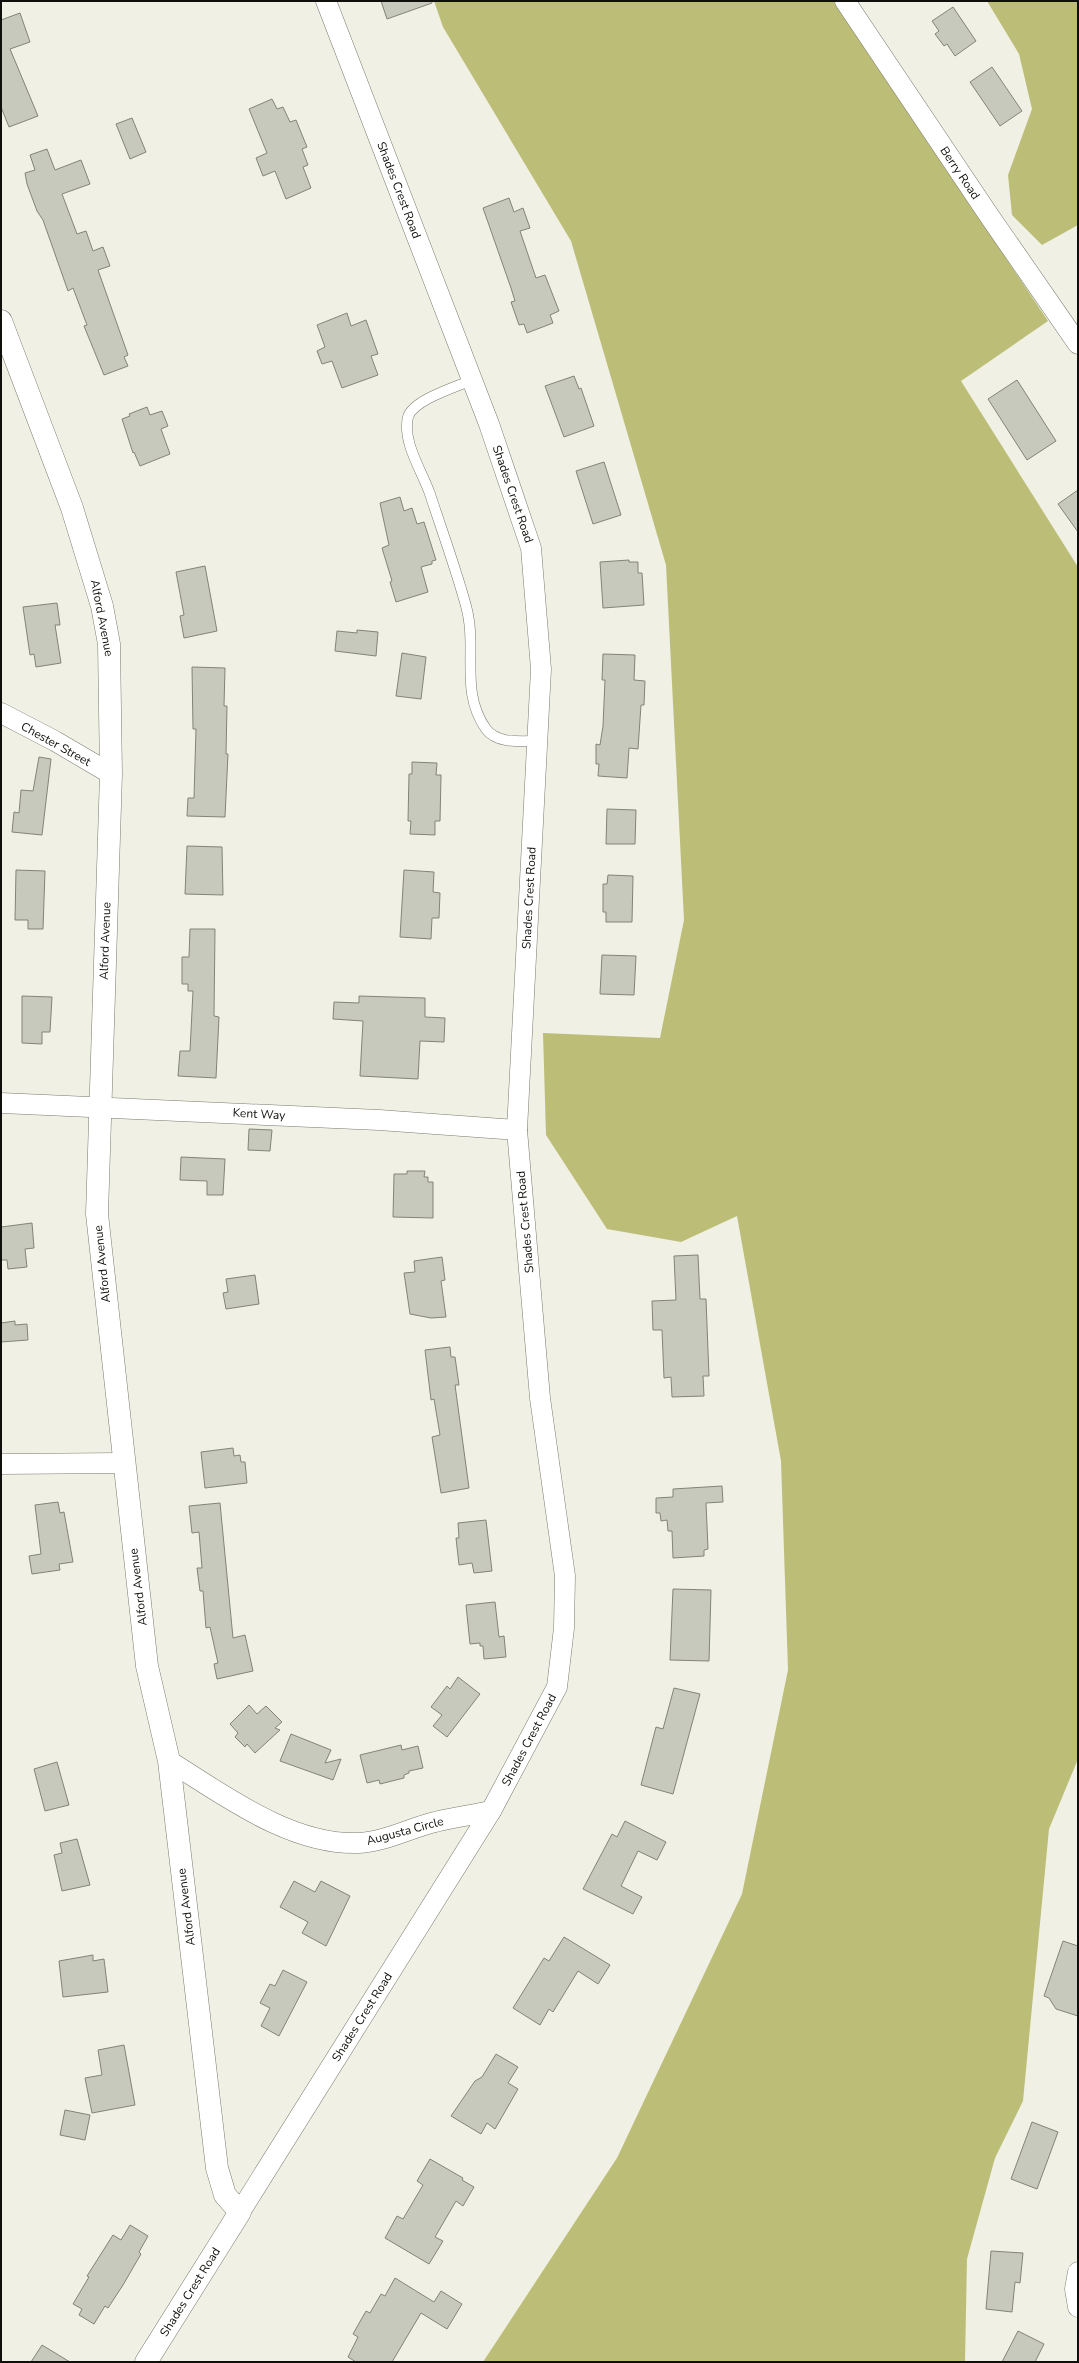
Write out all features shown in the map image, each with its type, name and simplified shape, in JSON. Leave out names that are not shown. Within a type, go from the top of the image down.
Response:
[{"type":"street","name":"Shades Crest Road","points":[[146,2362],[491,1811],[557,1687],[564,1628],[565,1576],[540,1398],[517,1130],[541,669],[531,548],[472,380],[326,1]]},
{"type":"street","name":"Berry Road","points":[[845,1],[990,217],[1077,342]]},
{"type":"street","name":"Alford Avenue","points":[[1,321],[72,508],[102,606],[109,644],[111,685],[111,774],[97,1214],[147,1666],[169,1761],[217,2168],[225,2195],[240,2212]]},
{"type":"street","name":"Chester Street","points":[[1,714],[111,774]]},
{"type":"street","name":"Kent Way","points":[[1,1103],[100,1106],[386,1120],[517,1130]]},
{"type":"street","points":[[1,1464],[124,1463]]},
{"type":"street","name":"Augusta Circle","points":[[169,1761],[266,1820],[316,1838],[359,1843],[404,1832],[435,1822],[491,1811]]},
{"type":"street","points":[[1078,2272],[1075,2289],[1078,2307]]},
{"type":"lane","points":[[472,380],[415,406],[408,415],[407,425],[410,444],[429,492],[466,607],[471,631],[471,695],[478,716],[488,731],[505,741],[537,741]]},
{"type":"green space","points":[[434,1],[834,1],[1048,321],[961,381],[1078,567],[1078,1759],[1049,1829],[1023,2101],[995,2158],[967,2259],[965,2362],[483,2362],[617,2158],[742,1894],[788,1670],[781,1461],[737,1216],[681,1242],[607,1229],[546,1135],[543,1033],[660,1038],[684,920],[666,565],[571,241],[443,27]]},
{"type":"green space","points":[[987,1],[1078,1],[1078,225],[1042,245],[1012,215],[1008,175],[1032,109],[1019,54]]},
{"type":"building","points":[[381,1],[432,1],[432,3],[387,19]]},
{"type":"building","points":[[953,7],[976,41],[955,56],[947,44],[944,46],[935,34],[939,31],[932,21]]},
{"type":"building","points":[[20,13],[30,42],[10,49],[38,116],[9,127],[1,107],[1,20]]},
{"type":"building","points":[[992,67],[1022,111],[1000,126],[970,82]]},
{"type":"building","points":[[272,99],[277,109],[283,107],[290,122],[296,120],[307,147],[302,149],[308,165],[303,167],[311,188],[286,199],[275,171],[263,176],[256,158],[267,153],[249,109]]},
{"type":"building","points":[[132,118],[146,152],[130,159],[116,124]]},
{"type":"building","points":[[47,149],[55,170],[81,160],[90,184],[62,194],[77,234],[86,231],[93,251],[103,247],[110,266],[98,270],[128,355],[124,357],[128,366],[104,375],[84,326],[87,325],[73,288],[68,291],[43,220],[37,211],[27,184],[25,173],[35,170],[30,155]]},
{"type":"building","points":[[509,198],[514,212],[523,208],[530,228],[520,231],[536,278],[545,275],[559,311],[550,315],[553,323],[527,333],[524,324],[519,325],[511,302],[515,301],[511,288],[483,208]]},
{"type":"building","points":[[347,313],[351,326],[366,320],[378,354],[371,356],[378,375],[342,388],[332,361],[322,364],[317,351],[325,347],[317,325]]},
{"type":"building","points":[[574,376],[579,389],[581,388],[594,426],[564,437],[545,386]]},
{"type":"building","points":[[1017,380],[1056,441],[1027,460],[988,399]]},
{"type":"building","points":[[147,407],[150,415],[162,411],[168,426],[161,429],[170,454],[140,466],[134,452],[133,453],[122,419],[130,416],[129,414]]},
{"type":"building","points":[[604,462],[621,515],[593,524],[576,471]]},
{"type":"building","points":[[1078,490],[1078,532],[1058,504]]},
{"type":"building","points":[[400,497],[404,511],[412,508],[417,524],[424,522],[436,560],[432,561],[432,564],[421,567],[428,592],[396,602],[390,582],[392,581],[382,548],[389,545],[380,503]]},
{"type":"building","points":[[629,560],[629,562],[638,562],[638,573],[642,573],[644,605],[603,608],[600,562]]},
{"type":"building","points":[[205,566],[217,631],[184,638],[180,616],[184,615],[176,572]]},
{"type":"building","points":[[57,603],[60,625],[55,625],[61,663],[36,667],[34,654],[30,655],[23,607]]},
{"type":"building","points":[[357,630],[378,632],[376,656],[335,651],[337,631],[357,633]]},
{"type":"building","points":[[402,653],[426,657],[421,699],[396,696]]},
{"type":"building","points":[[603,654],[635,655],[634,680],[645,681],[644,705],[641,705],[638,749],[629,748],[627,778],[598,776],[599,764],[596,764],[596,744],[600,745],[603,726],[605,680],[602,680]]},
{"type":"building","points":[[192,667],[225,668],[224,706],[227,706],[226,754],[228,754],[225,817],[187,816],[188,798],[194,798],[196,729],[193,729]]},
{"type":"building","points":[[39,757],[51,759],[42,835],[12,832],[14,812],[19,813],[21,790],[33,791]]},
{"type":"building","points":[[412,762],[437,763],[436,775],[441,775],[440,821],[435,821],[435,835],[410,834],[411,821],[408,821],[409,774],[412,774]]},
{"type":"building","points":[[607,809],[636,810],[635,844],[606,844]]},
{"type":"building","points":[[187,846],[222,847],[223,895],[185,894]]},
{"type":"building","points":[[16,870],[45,871],[43,929],[28,929],[28,920],[15,920]]},
{"type":"building","points":[[404,870],[434,872],[433,892],[440,893],[439,918],[432,918],[431,939],[400,937]]},
{"type":"building","points":[[608,875],[633,876],[632,922],[606,922],[606,912],[603,912],[603,884],[607,884]]},
{"type":"building","points":[[190,929],[215,929],[214,1016],[219,1017],[216,1078],[178,1076],[180,1051],[190,1051],[193,991],[188,991],[188,984],[182,984],[182,957],[189,957]]},
{"type":"building","points":[[602,955],[636,956],[634,995],[600,994]]},
{"type":"building","points":[[22,996],[52,997],[50,1032],[42,1032],[42,1044],[22,1043]]},
{"type":"building","points":[[359,996],[425,998],[425,1017],[445,1018],[444,1042],[420,1041],[418,1079],[360,1076],[363,1021],[333,1019],[334,1002],[359,1003]]},
{"type":"building","points":[[249,1129],[272,1130],[270,1151],[248,1150]]},
{"type":"building","points":[[181,1157],[225,1159],[223,1195],[207,1195],[207,1181],[180,1180]]},
{"type":"building","points":[[407,1171],[425,1171],[424,1177],[428,1177],[428,1182],[433,1182],[433,1218],[393,1217],[394,1174],[407,1174]]},
{"type":"building","points":[[32,1223],[34,1248],[25,1249],[27,1267],[8,1269],[7,1260],[1,1260],[1,1227]]},
{"type":"building","points":[[698,1255],[700,1299],[706,1299],[709,1376],[703,1376],[704,1396],[672,1397],[671,1377],[664,1378],[662,1330],[653,1330],[652,1301],[676,1300],[674,1256]]},
{"type":"building","points":[[442,1257],[445,1280],[441,1281],[446,1317],[431,1318],[410,1314],[404,1273],[415,1272],[414,1261]]},
{"type":"building","points":[[255,1275],[259,1304],[226,1309],[223,1293],[228,1292],[226,1279]]},
{"type":"building","points":[[15,1321],[15,1325],[27,1324],[28,1340],[1,1342],[1,1323]]},
{"type":"building","points":[[450,1347],[451,1357],[455,1357],[459,1385],[455,1385],[469,1488],[441,1493],[432,1437],[440,1435],[434,1399],[431,1400],[425,1350]]},
{"type":"building","points":[[233,1448],[234,1456],[240,1455],[241,1462],[245,1462],[247,1483],[205,1488],[201,1452]]},
{"type":"building","points":[[722,1486],[723,1502],[706,1503],[708,1549],[704,1550],[704,1556],[673,1558],[672,1531],[668,1531],[667,1520],[661,1521],[660,1513],[656,1513],[656,1498],[673,1497],[673,1489]]},
{"type":"building","points":[[58,1502],[60,1513],[64,1512],[73,1562],[59,1564],[60,1570],[32,1574],[29,1556],[41,1554],[35,1505]]},
{"type":"building","points":[[220,1503],[233,1638],[245,1635],[253,1671],[217,1679],[214,1664],[218,1663],[210,1627],[206,1628],[203,1591],[200,1591],[197,1568],[202,1568],[199,1532],[192,1533],[189,1506]]},
{"type":"building","points":[[486,1520],[492,1571],[474,1573],[472,1563],[459,1565],[456,1538],[459,1538],[458,1523]]},
{"type":"building","points":[[673,1589],[711,1590],[709,1661],[670,1660]]},
{"type":"building","points":[[495,1602],[499,1637],[504,1636],[506,1657],[484,1659],[483,1646],[480,1646],[480,1643],[470,1644],[466,1605]]},
{"type":"building","points":[[458,1677],[480,1694],[447,1737],[433,1726],[442,1715],[431,1707],[447,1686],[450,1689]]},
{"type":"building","points":[[674,1688],[700,1694],[673,1794],[641,1785],[656,1727],[663,1729]]},
{"type":"building","points":[[249,1705],[257,1714],[266,1706],[282,1722],[275,1728],[280,1730],[255,1753],[247,1744],[245,1747],[235,1737],[238,1733],[230,1724]]},
{"type":"building","points":[[291,1734],[331,1750],[325,1763],[341,1759],[333,1780],[280,1761]]},
{"type":"building","points":[[401,1745],[402,1750],[418,1746],[423,1768],[409,1771],[409,1773],[404,1775],[404,1778],[380,1784],[379,1780],[367,1783],[360,1755]]},
{"type":"building","points":[[57,1762],[69,1805],[45,1811],[34,1769]]},
{"type":"building","points":[[625,1821],[666,1842],[657,1860],[638,1851],[621,1886],[642,1897],[633,1914],[583,1889],[612,1834],[617,1837]]},
{"type":"building","points":[[77,1839],[90,1885],[62,1891],[54,1855],[62,1853],[60,1843]]},
{"type":"building","points":[[294,1881],[315,1892],[321,1881],[350,1896],[326,1946],[302,1933],[308,1922],[280,1907]]},
{"type":"building","points":[[564,1937],[610,1965],[598,1984],[578,1971],[553,2012],[549,2009],[540,2025],[513,2008],[544,1958],[549,1961]]},
{"type":"building","points":[[1063,1941],[1078,1946],[1078,2016],[1056,2009],[1049,1998],[1044,1996]]},
{"type":"building","points":[[93,1955],[93,1961],[104,1959],[108,1992],[63,1997],[59,1961]]},
{"type":"building","points":[[283,1970],[307,1982],[279,2036],[261,2026],[270,2008],[260,2003],[270,1984],[275,1986]]},
{"type":"building","points":[[124,2045],[135,2105],[92,2113],[85,2078],[102,2075],[98,2050]]},
{"type":"building","points":[[496,2054],[518,2067],[508,2083],[518,2089],[495,2129],[487,2123],[481,2134],[451,2116],[475,2081],[482,2077]]},
{"type":"building","points":[[65,2110],[90,2115],[85,2140],[60,2135]]},
{"type":"building","points":[[1032,2122],[1058,2132],[1037,2189],[1011,2179]]},
{"type":"building","points":[[430,2159],[463,2178],[462,2180],[474,2187],[463,2206],[456,2201],[435,2237],[443,2241],[429,2264],[385,2238],[397,2216],[403,2219],[423,2185],[417,2181]]},
{"type":"building","points":[[130,2225],[148,2236],[139,2252],[141,2254],[123,2285],[108,2308],[105,2306],[94,2324],[79,2315],[82,2309],[73,2304],[89,2277],[87,2276],[113,2235],[121,2240]]},
{"type":"building","points":[[991,2251],[1023,2253],[1020,2283],[1015,2282],[1012,2312],[986,2309]]},
{"type":"building","points":[[395,2278],[434,2302],[441,2291],[462,2304],[447,2329],[421,2313],[392,2362],[356,2362],[348,2357],[358,2337],[353,2334],[366,2311],[370,2313],[381,2294],[385,2296]]},
{"type":"building","points":[[1018,2331],[1044,2344],[1035,2362],[1002,2362]]},
{"type":"building","points":[[42,2345],[70,2362],[31,2362]]}]
